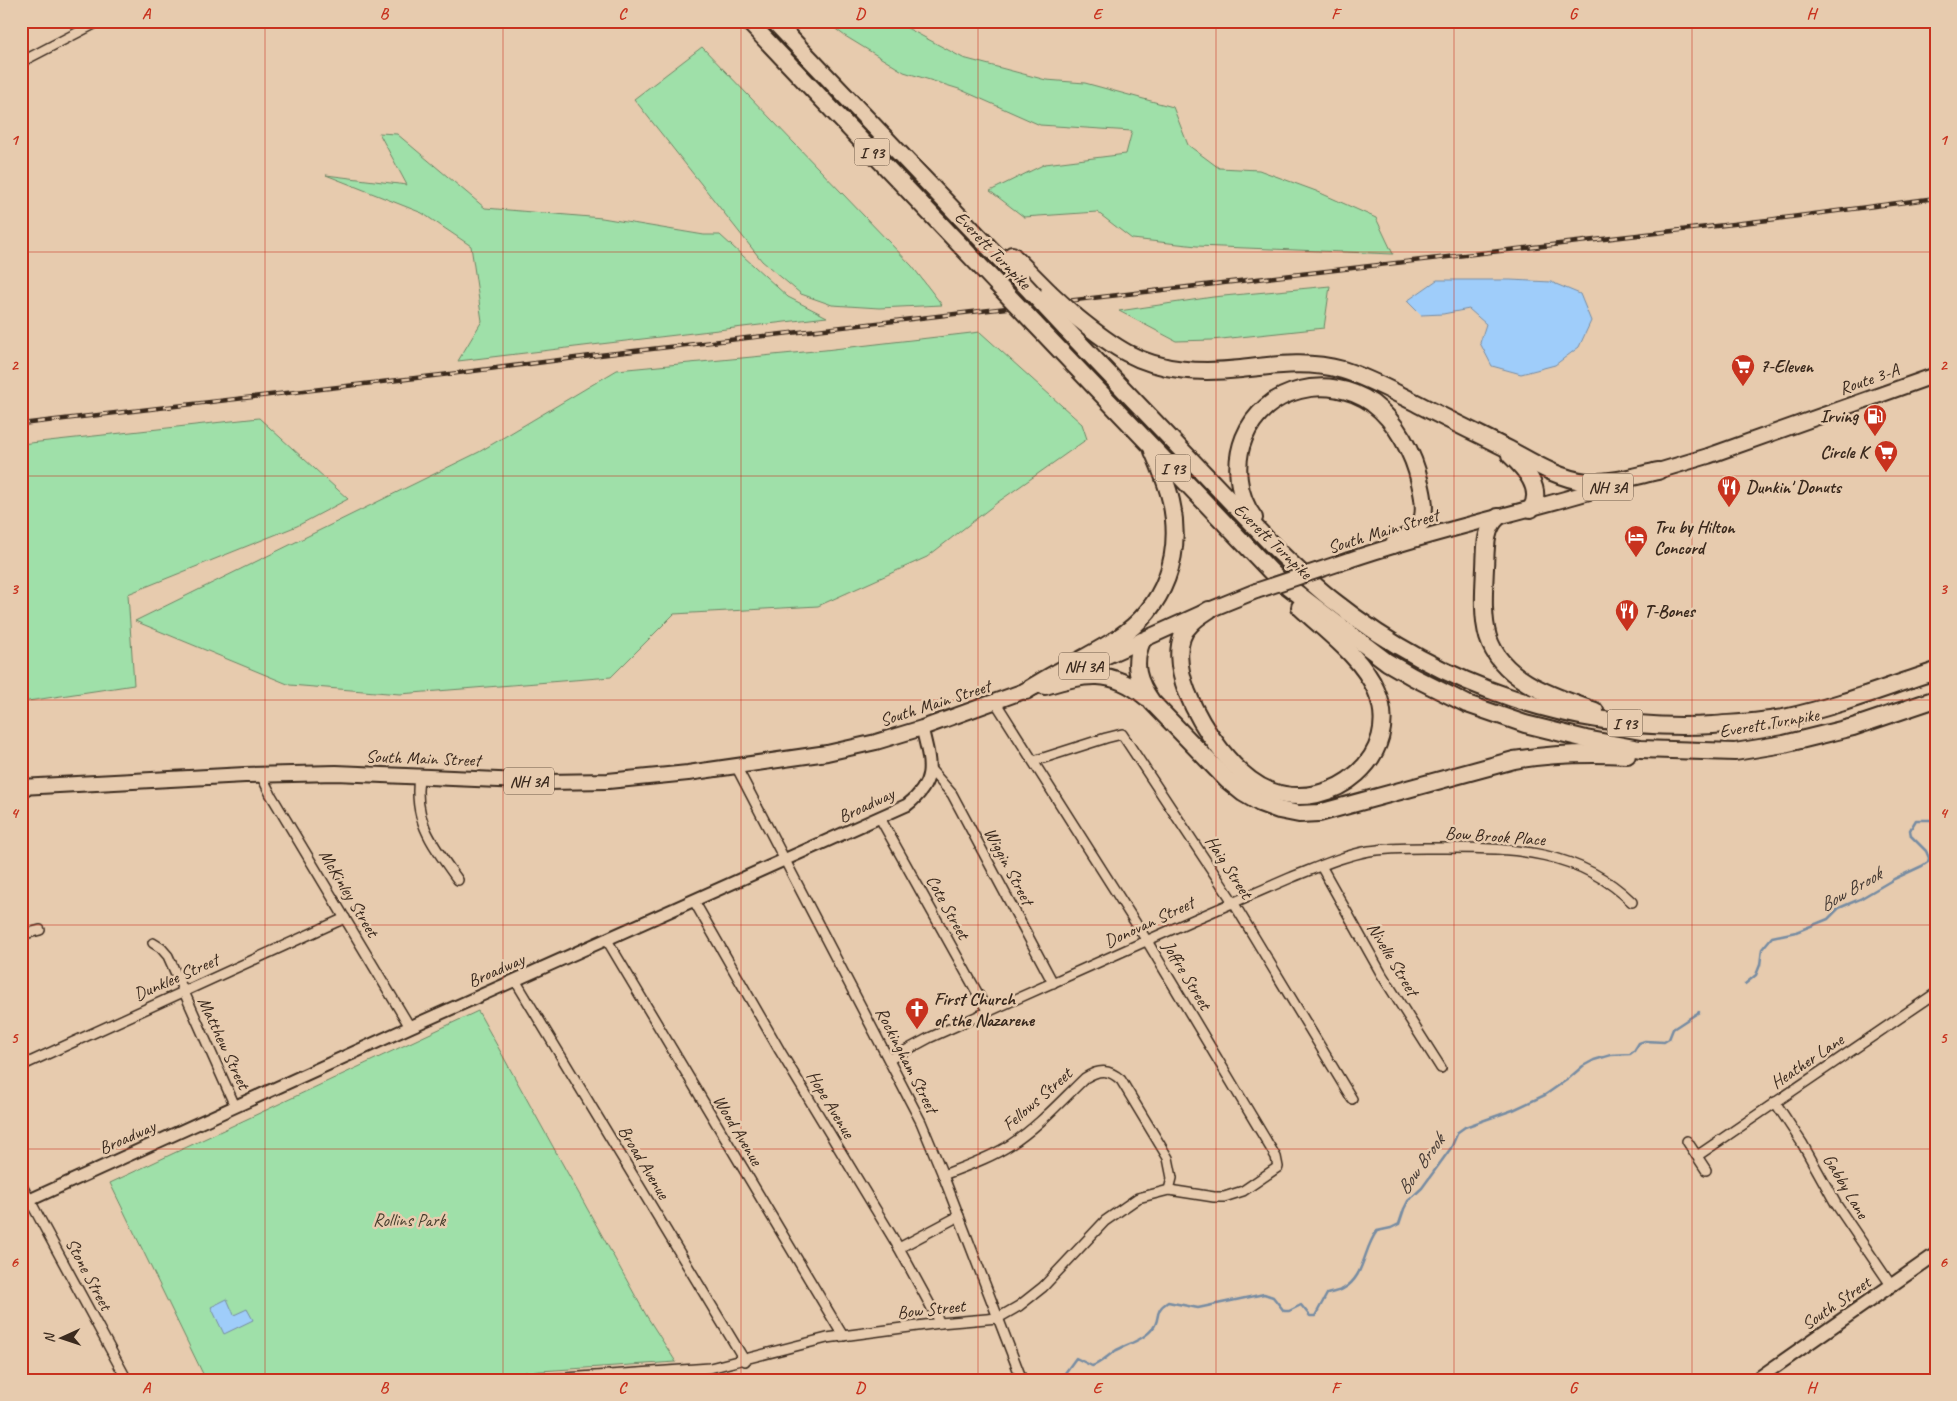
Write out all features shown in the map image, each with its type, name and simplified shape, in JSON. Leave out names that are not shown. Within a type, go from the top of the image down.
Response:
[{"type":"highway","name":"Everett Turnpike","points":[[748,21],[1277,578],[1387,662],[1413,677],[1468,704],[1525,724],[1595,741],[1640,749],[1735,752],[1784,744],[1853,727],[1936,699]]},
{"type":"highway","name":"Everett Turnpike","points":[[774,21],[1022,281],[1070,322],[1276,549],[1334,602],[1380,635],[1432,665],[1488,690],[1538,707],[1578,716],[1645,724],[1697,726],[1757,722],[1787,717],[1846,703],[1936,671]]},
{"type":"highway","points":[[810,58],[864,105],[898,138],[1049,292],[1070,322],[1128,354],[1153,364],[1182,370],[1212,372],[1290,363],[1318,364],[1344,370],[1382,386],[1558,474],[1581,481],[1604,481],[1658,471]]},
{"type":"highway","points":[[1302,574],[1295,560],[1250,512],[1243,496],[1238,468],[1242,445],[1252,422],[1272,402],[1294,391],[1309,387],[1328,387],[1356,394],[1373,404],[1401,437],[1419,477],[1423,514],[1419,526],[1393,545]]},
{"type":"highway","points":[[1495,442],[1513,458],[1529,478],[1536,495],[1536,500],[1531,509]]},
{"type":"highway","points":[[1026,691],[1053,673],[1118,638],[1143,618],[1163,589],[1170,572],[1174,551],[1174,521],[1166,484],[1151,444]]},
{"type":"highway","points":[[1498,517],[1493,522],[1488,536],[1485,606],[1488,638],[1502,661],[1520,678],[1546,692],[1608,715],[1645,724]]},
{"type":"highway","points":[[1209,610],[1190,624],[1184,632],[1180,645],[1180,657],[1186,690],[1197,714],[1213,739],[1240,770],[1257,784],[1272,792],[1307,795],[1323,793],[1338,788],[1356,776],[1373,753],[1380,737],[1382,725],[1380,701],[1373,683],[1350,654],[1296,603],[1277,578]]},
{"type":"highway","points":[[1142,641],[1137,657],[1137,673],[1142,687],[1152,702]]},
{"type":"highway","points":[[1026,691],[1074,678],[1105,676],[1129,685],[1152,702],[1227,780],[1243,793],[1260,803],[1279,810],[1299,814],[1319,813],[1514,760],[1544,755],[1584,753],[1665,757],[1735,752]]},
{"type":"main road","name":"Route 3-A","points":[[1814,418],[1936,375]]},
{"type":"main road","name":"South Main Street","points":[[21,787],[336,773],[547,782],[599,781],[737,768],[828,753],[876,742],[922,728],[1026,691],[1256,591],[1393,545],[1531,509],[1708,456],[1814,418]]},
{"type":"main road","name":"South Street","points":[[1756,1380],[1936,1254]]},
{"type":"street","points":[[21,62],[100,21]]},
{"type":"street","name":"Joffre Street","points":[[996,702],[1147,941],[1276,1156],[1278,1167]]},
{"type":"street","points":[[922,728],[930,760],[930,769]]},
{"type":"street","name":"Haig Street","points":[[1034,762],[1122,734],[1233,902],[1352,1099]]},
{"type":"street","name":"Rockingham Street","points":[[737,768],[890,1059],[921,1122],[1022,1380]]},
{"type":"street","name":"Broadway","points":[[26,1202],[410,1027],[880,818],[907,805],[916,798],[928,781],[930,769]]},
{"type":"street","name":"Wiggin Street","points":[[930,769],[952,794],[1053,983]]},
{"type":"street","name":"McKinley Street","points":[[261,775],[410,1027]]},
{"type":"street","points":[[419,777],[418,810],[421,819],[440,855],[458,880]]},
{"type":"street","name":"Cote Street","points":[[880,818],[988,1012]]},
{"type":"street","name":"Donovan Street","points":[[890,1059],[929,1038],[1233,902],[1321,866],[1369,851],[1433,848]]},
{"type":"street","name":"Bow Brook Place","points":[[1433,848],[1531,851],[1559,858],[1590,871],[1620,889],[1632,902]]},
{"type":"street","name":"Nivelle Street","points":[[1321,866],[1382,975],[1441,1068]]},
{"type":"street","name":"Hope Avenue","points":[[694,901],[780,1051],[899,1248],[940,1323]]},
{"type":"street","name":"Dunklee Street","points":[[22,1064],[344,918]]},
{"type":"street","points":[[21,935],[40,930]]},
{"type":"street","name":"Wood Avenue","points":[[607,940],[843,1336]]},
{"type":"street","name":"Matthew Street","points":[[153,943],[168,956],[235,1106]]},
{"type":"street","name":"Broad Avenue","points":[[516,980],[746,1360]]},
{"type":"street","name":"Heather Lane","points":[[1697,1156],[1936,993]]},
{"type":"street","name":"Fellows Street","points":[[943,1175],[992,1155],[1010,1145],[1026,1133],[1085,1078],[1093,1073],[1103,1071],[1113,1074],[1121,1080],[1168,1158],[1172,1178],[1169,1190]]},
{"type":"street","name":"Gabby Lane","points":[[1775,1102],[1802,1143],[1836,1204],[1891,1285]]},
{"type":"street","points":[[1687,1141],[1706,1170]]},
{"type":"street","name":"Bow Street","points":[[538,1380],[569,1376],[690,1371],[746,1360],[827,1338],[940,1323],[998,1318],[1019,1306],[1043,1288],[1105,1221],[1138,1198],[1169,1190],[1214,1198],[1224,1197],[1243,1191],[1278,1167]]},
{"type":"street","name":"Stone Street","points":[[21,1184],[26,1202],[127,1380]]},
{"type":"street","points":[[899,1248],[959,1216]]},
{"type":"green space","points":[[825,21],[894,21],[963,58],[1046,80],[1085,83],[1173,107],[1188,145],[1219,168],[1259,170],[1316,191],[1376,218],[1393,254],[1197,246],[1132,239],[1097,212],[1024,217],[990,191],[1045,164],[1126,154],[1132,131],[1040,125],[959,89],[904,72],[845,36]]},
{"type":"green space","points":[[702,47],[912,266],[942,305],[879,308],[832,305],[801,294],[762,261],[634,99]]},
{"type":"green space","points":[[379,133],[397,134],[485,208],[602,218],[704,235],[720,235],[788,297],[827,317],[458,361],[482,321],[471,246],[422,213],[326,175],[407,185]]},
{"type":"green space","points":[[1330,286],[1324,328],[1212,340],[1176,341],[1119,311],[1213,297]]},
{"type":"green space","points":[[980,332],[1082,424],[1087,439],[998,502],[927,557],[818,606],[674,614],[611,677],[400,694],[290,685],[135,621],[479,452],[617,370],[825,350]]},
{"type":"green space","points":[[259,418],[348,499],[297,526],[128,594],[134,685],[21,702],[21,444]]},
{"type":"green space","name":"Rollins Park","points":[[478,1011],[646,1315],[676,1362],[525,1372],[511,1380],[206,1380],[110,1183]]},
{"type":"water","points":[[1437,280],[1551,282],[1580,294],[1591,321],[1579,347],[1555,365],[1521,374],[1492,366],[1480,343],[1486,324],[1469,309],[1443,314],[1421,315],[1407,301]]},
{"type":"water","points":[[227,1299],[234,1315],[247,1309],[253,1320],[224,1334],[211,1307]]},
{"type":"waterway","name":"Bow Brook","points":[[1745,984],[1756,975],[1760,965],[1762,949],[1772,937],[1796,932],[1828,919],[1839,908],[1860,899],[1928,862],[1929,858],[1926,851],[1911,836],[1910,830],[1916,820],[1936,820]]},
{"type":"waterway","name":"Bow Brook","points":[[1060,1380],[1076,1358],[1092,1366],[1115,1351],[1145,1336],[1155,1325],[1160,1309],[1168,1302],[1198,1308],[1264,1294],[1273,1297],[1284,1311],[1289,1311],[1301,1305],[1310,1316],[1315,1316],[1327,1294],[1343,1289],[1356,1277],[1372,1238],[1377,1231],[1399,1224],[1408,1201],[1422,1188],[1451,1148],[1458,1132],[1465,1127],[1513,1110],[1545,1095],[1583,1066],[1594,1060],[1611,1055],[1630,1054],[1639,1043],[1645,1041],[1664,1042],[1669,1039],[1673,1029],[1699,1012]]},
{"type":"railway","points":[[21,424],[1768,220],[1936,198]]},
{"type":"place","name":"7-Eleven","points":[[1743,387]]},
{"type":"place","name":"Irving","points":[[1875,437]]},
{"type":"place","name":"Circle K","points":[[1886,473]]},
{"type":"place","name":"Dunkin' Donuts","points":[[1729,508]]},
{"type":"place","name":"Tru by Hilton Concord","points":[[1636,558]]},
{"type":"place","name":"T-Bones","points":[[1627,632]]},
{"type":"place","name":"First Church of the Nazarene","points":[[917,1030]]}]
